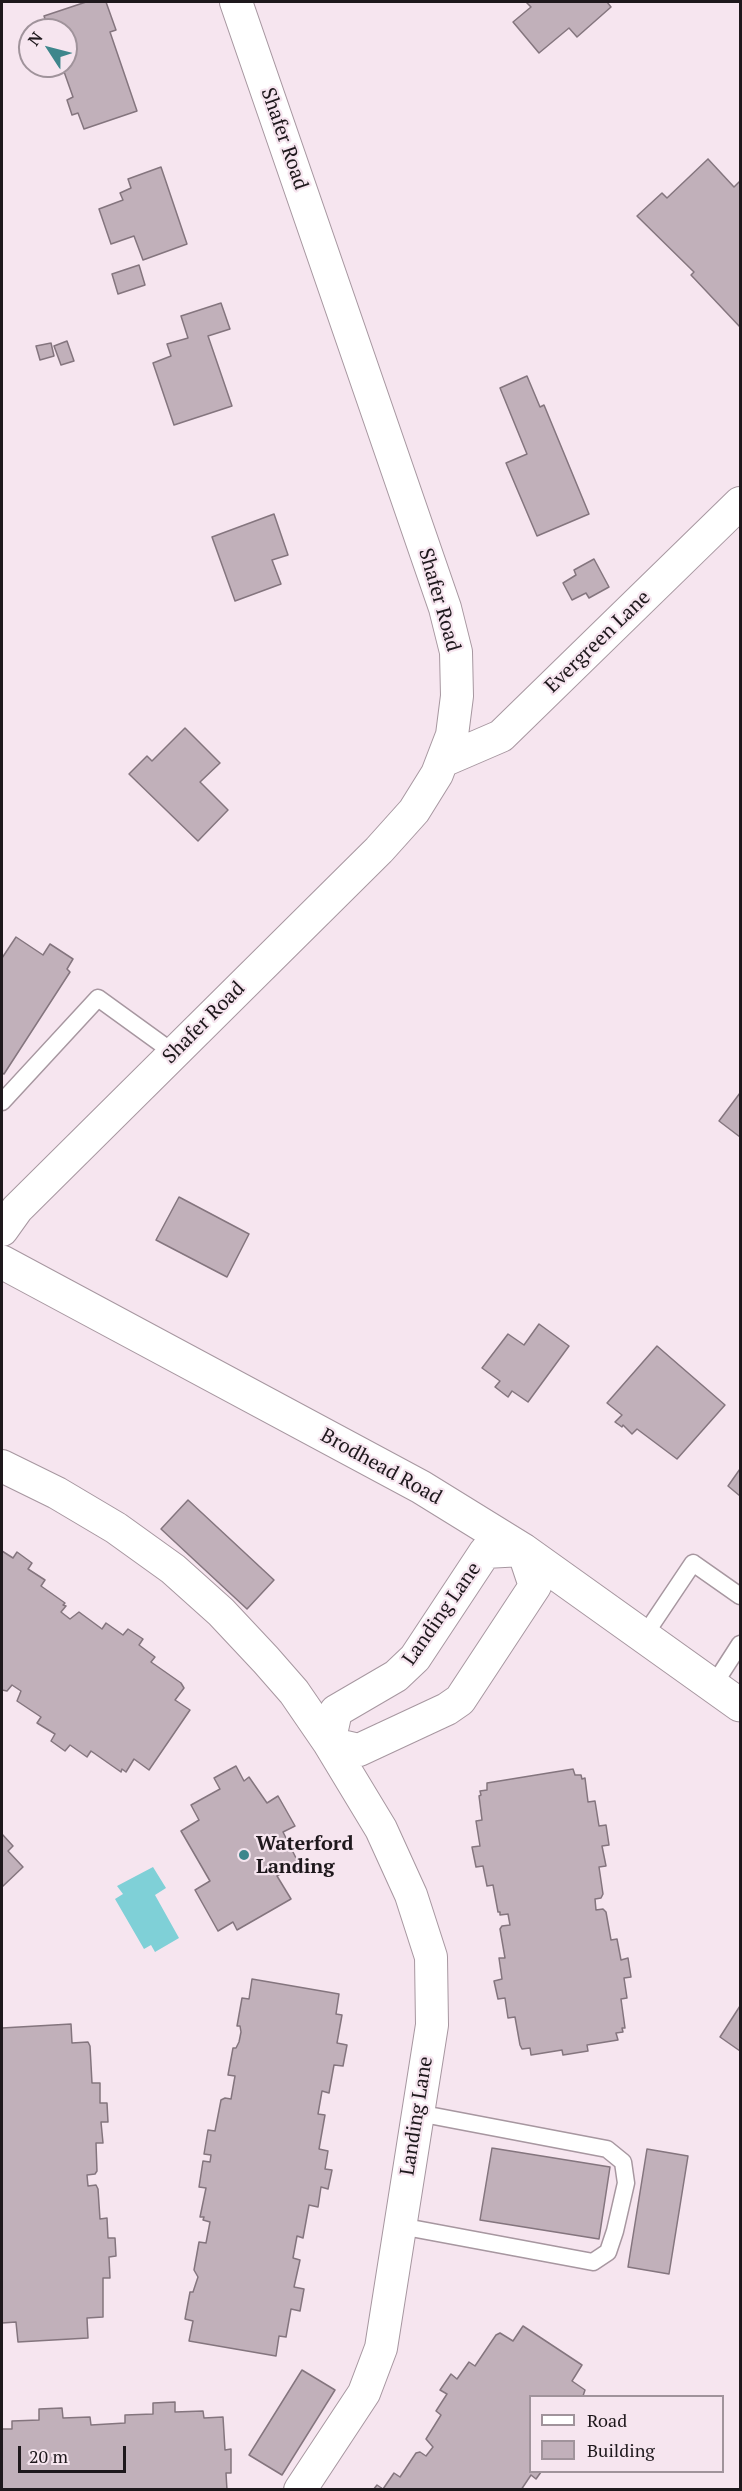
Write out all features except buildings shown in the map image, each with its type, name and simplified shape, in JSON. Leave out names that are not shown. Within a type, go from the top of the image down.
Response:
[{"type":"main road","name":"Brodhead Road","points":[[2,1262],[421,1487],[523,1550],[741,1705]]},
{"type":"street","name":"Shafer Road","points":[[2,1230],[17,1209],[379,850],[414,812],[443,761],[452,735],[457,696],[456,652],[445,608],[236,2]]},
{"type":"street","name":"Evergreen Lane","points":[[443,761],[501,736],[741,503]]},
{"type":"street","name":"Landing Lane","points":[[2,1466],[57,1493],[116,1528],[173,1569],[221,1612],[294,1692],[329,1743],[381,1829],[411,1894],[431,1958],[432,2025],[381,2348],[364,2393],[300,2490]]},
{"type":"street","name":"Landing Lane","points":[[329,1743],[336,1711],[396,1676],[415,1658],[485,1552],[523,1550]]},
{"type":"street","points":[[329,1743],[359,1750],[447,1709],[460,1700],[535,1586],[523,1550]]},
{"type":"lane","points":[[2,1102],[98,998],[174,1053]]},
{"type":"lane","points":[[644,1636],[693,1563],[741,1596]]},
{"type":"lane","points":[[713,1686],[741,1644]]},
{"type":"lane","points":[[400,2226],[593,2262],[608,2252],[626,2183],[623,2162],[607,2149],[418,2113]]},
{"type":"water","points":[[153,1867],[166,1888],[155,1895],[179,1938],[155,1952],[151,1945],[144,1949],[115,1899],[123,1894],[117,1886]]},
{"type":"place","name":"Waterford Landing","points":[[244,1855]]}]
